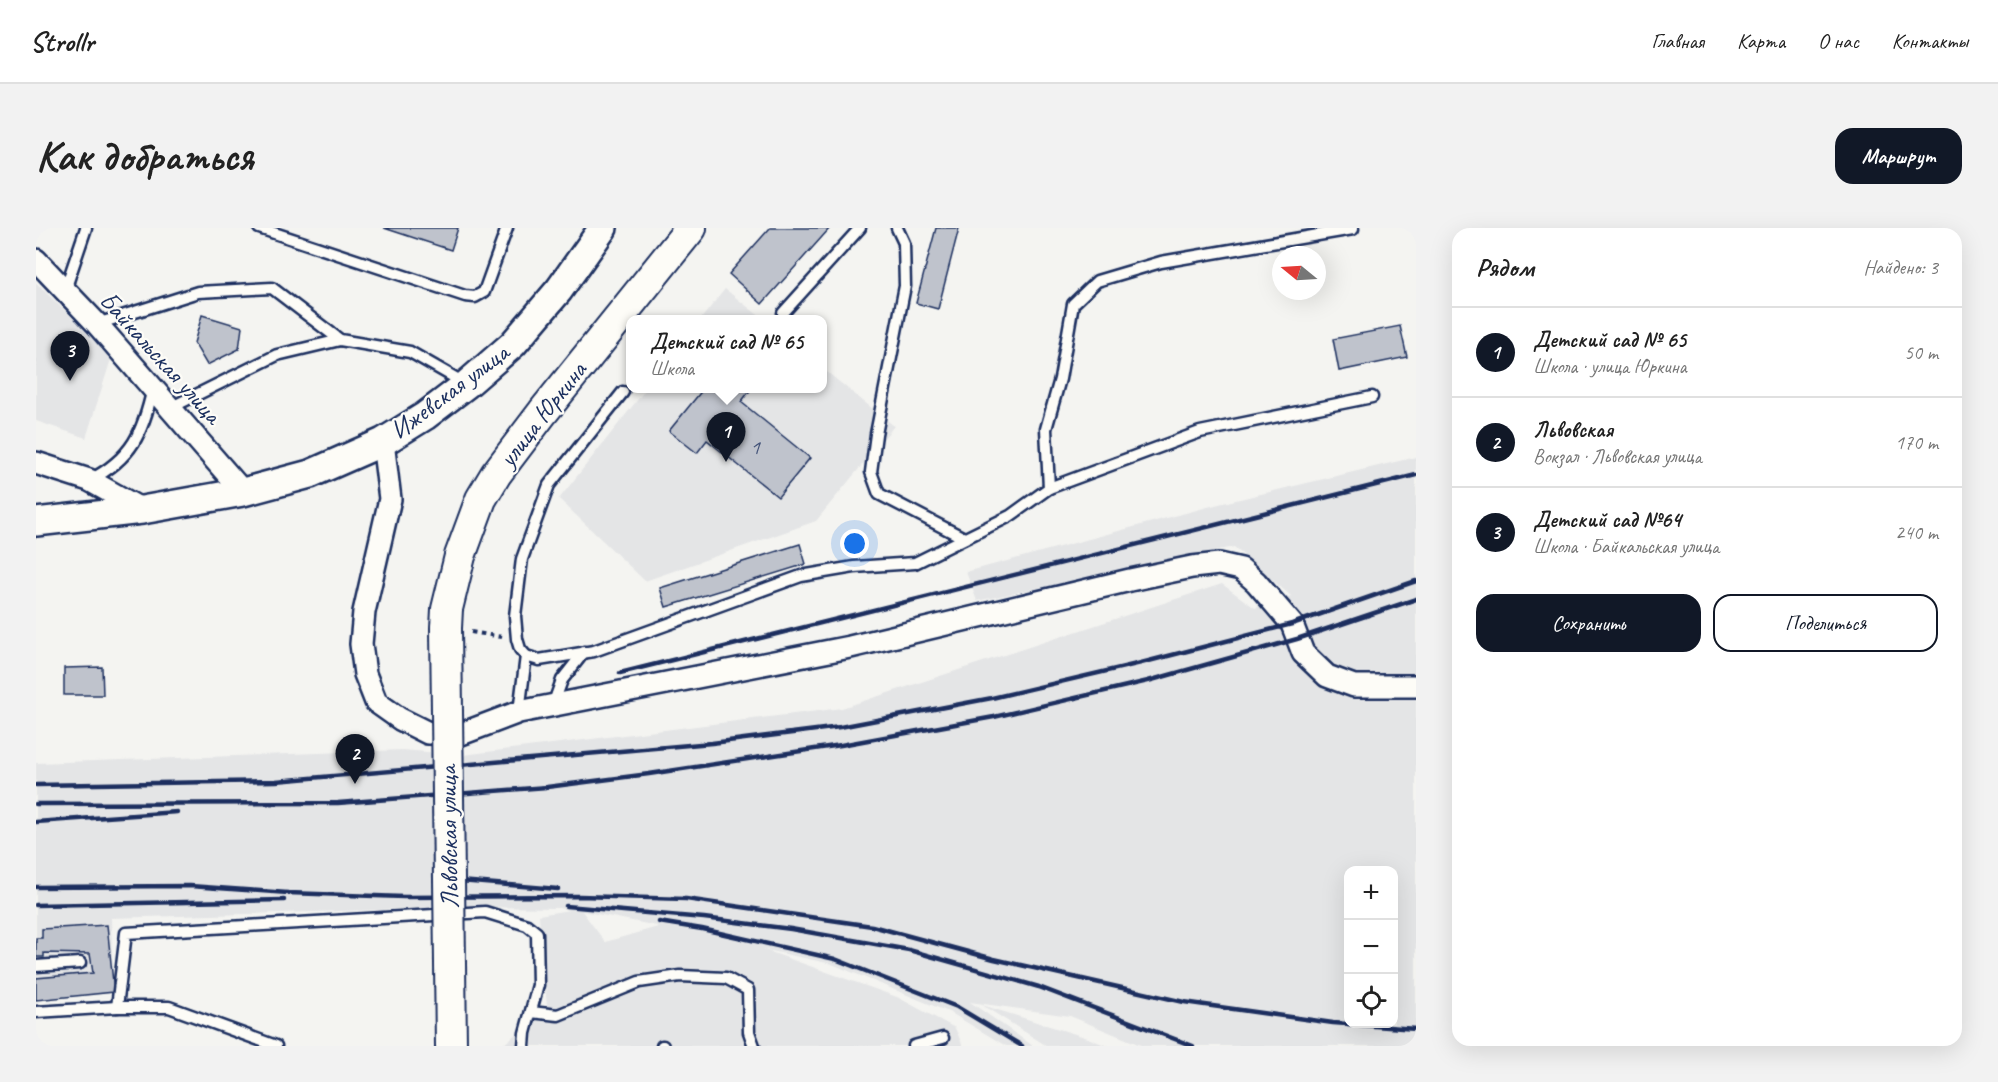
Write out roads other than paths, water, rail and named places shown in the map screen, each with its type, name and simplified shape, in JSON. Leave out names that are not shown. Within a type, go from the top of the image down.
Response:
[{"type":"main road","name":"улица Юркина","points":[[446,627],[447,609],[460,556],[481,499],[496,474],[691,228]]},
{"type":"main road","name":"Львовская улица","points":[[446,627],[451,1046]]},
{"type":"street","name":"Ижевская улица","points":[[36,522],[142,510],[243,492],[310,474],[383,442],[425,416],[467,384],[513,344],[559,290],[603,228]]},
{"type":"street","name":"Байкальская улица","points":[[36,260],[97,324],[243,492]]},
{"type":"street","points":[[383,442],[390,500],[363,612],[361,644],[365,674],[376,702],[400,719],[428,733],[461,734],[519,712],[850,647],[1140,578],[1219,564],[1241,569],[1256,582],[1292,624],[1303,653],[1327,676],[1354,686],[1416,686]]},
{"type":"street","points":[[36,463],[89,480],[142,510]]},
{"type":"lane","points":[[65,291],[86,228]]},
{"type":"lane","points":[[259,228],[465,296],[475,297],[484,292],[490,280],[507,228]]},
{"type":"lane","points":[[783,313],[860,228]]},
{"type":"lane","points":[[897,228],[904,243],[905,286],[870,472],[879,494],[964,538]]},
{"type":"lane","points":[[1049,488],[1046,429],[1060,379],[1073,304],[1097,281],[1161,262],[1353,229]]},
{"type":"lane","points":[[97,324],[198,292],[272,288],[340,340]]},
{"type":"lane","points":[[170,408],[277,355],[340,340],[410,352],[467,384]]},
{"type":"lane","points":[[89,480],[102,474],[123,456],[137,438],[146,419],[153,388]]},
{"type":"lane","points":[[623,392],[549,485],[522,559],[515,616],[517,639],[520,649],[526,656],[539,660],[594,651],[801,576],[854,567],[915,563],[1010,516],[1049,488],[1200,432],[1372,397]]},
{"type":"lane","points":[[553,705],[562,680],[584,652]]},
{"type":"lane","points":[[519,712],[526,656]]},
{"type":"lane","points":[[117,1007],[126,933],[485,912],[527,925],[537,933],[538,985],[524,1046]]},
{"type":"lane","points":[[36,966],[80,963]]},
{"type":"lane","points":[[531,1012],[558,1015],[639,982],[680,976],[726,978],[748,990],[749,1032],[754,1046]]},
{"type":"lane","points":[[36,1012],[117,1007],[169,1007],[276,1046]]},
{"type":"lane","points":[[914,1046],[943,1038]]},
{"type":"railway","points":[[620,673],[1416,475]]},
{"type":"railway","points":[[36,785],[276,781],[712,743],[840,727],[992,698],[1141,663],[1292,624],[1416,581]]},
{"type":"railway","points":[[36,804],[338,803],[547,787],[649,774],[841,745],[994,717],[1148,681],[1297,639],[1416,599]]},
{"type":"railway","points":[[36,822],[177,812]]},
{"type":"railway","points":[[460,881],[558,889]]},
{"type":"railway","points":[[36,887],[190,886],[288,893],[404,897],[579,896],[686,899],[872,926],[994,959],[1184,1002],[1333,1023],[1416,1029]]},
{"type":"railway","points":[[36,905],[284,900]]},
{"type":"railway","points":[[566,906],[704,918],[791,929],[909,950],[1039,987],[1193,1046]]},
{"type":"railway","points":[[659,922],[702,929],[835,959],[957,1007],[1022,1046]]},
{"type":"place","name":"Детский сад №64","points":[[70,381]]},
{"type":"place","name":"Детский сад № 65","points":[[726,462]]},
{"type":"place","name":"Львовская","points":[[355,784]]}]
